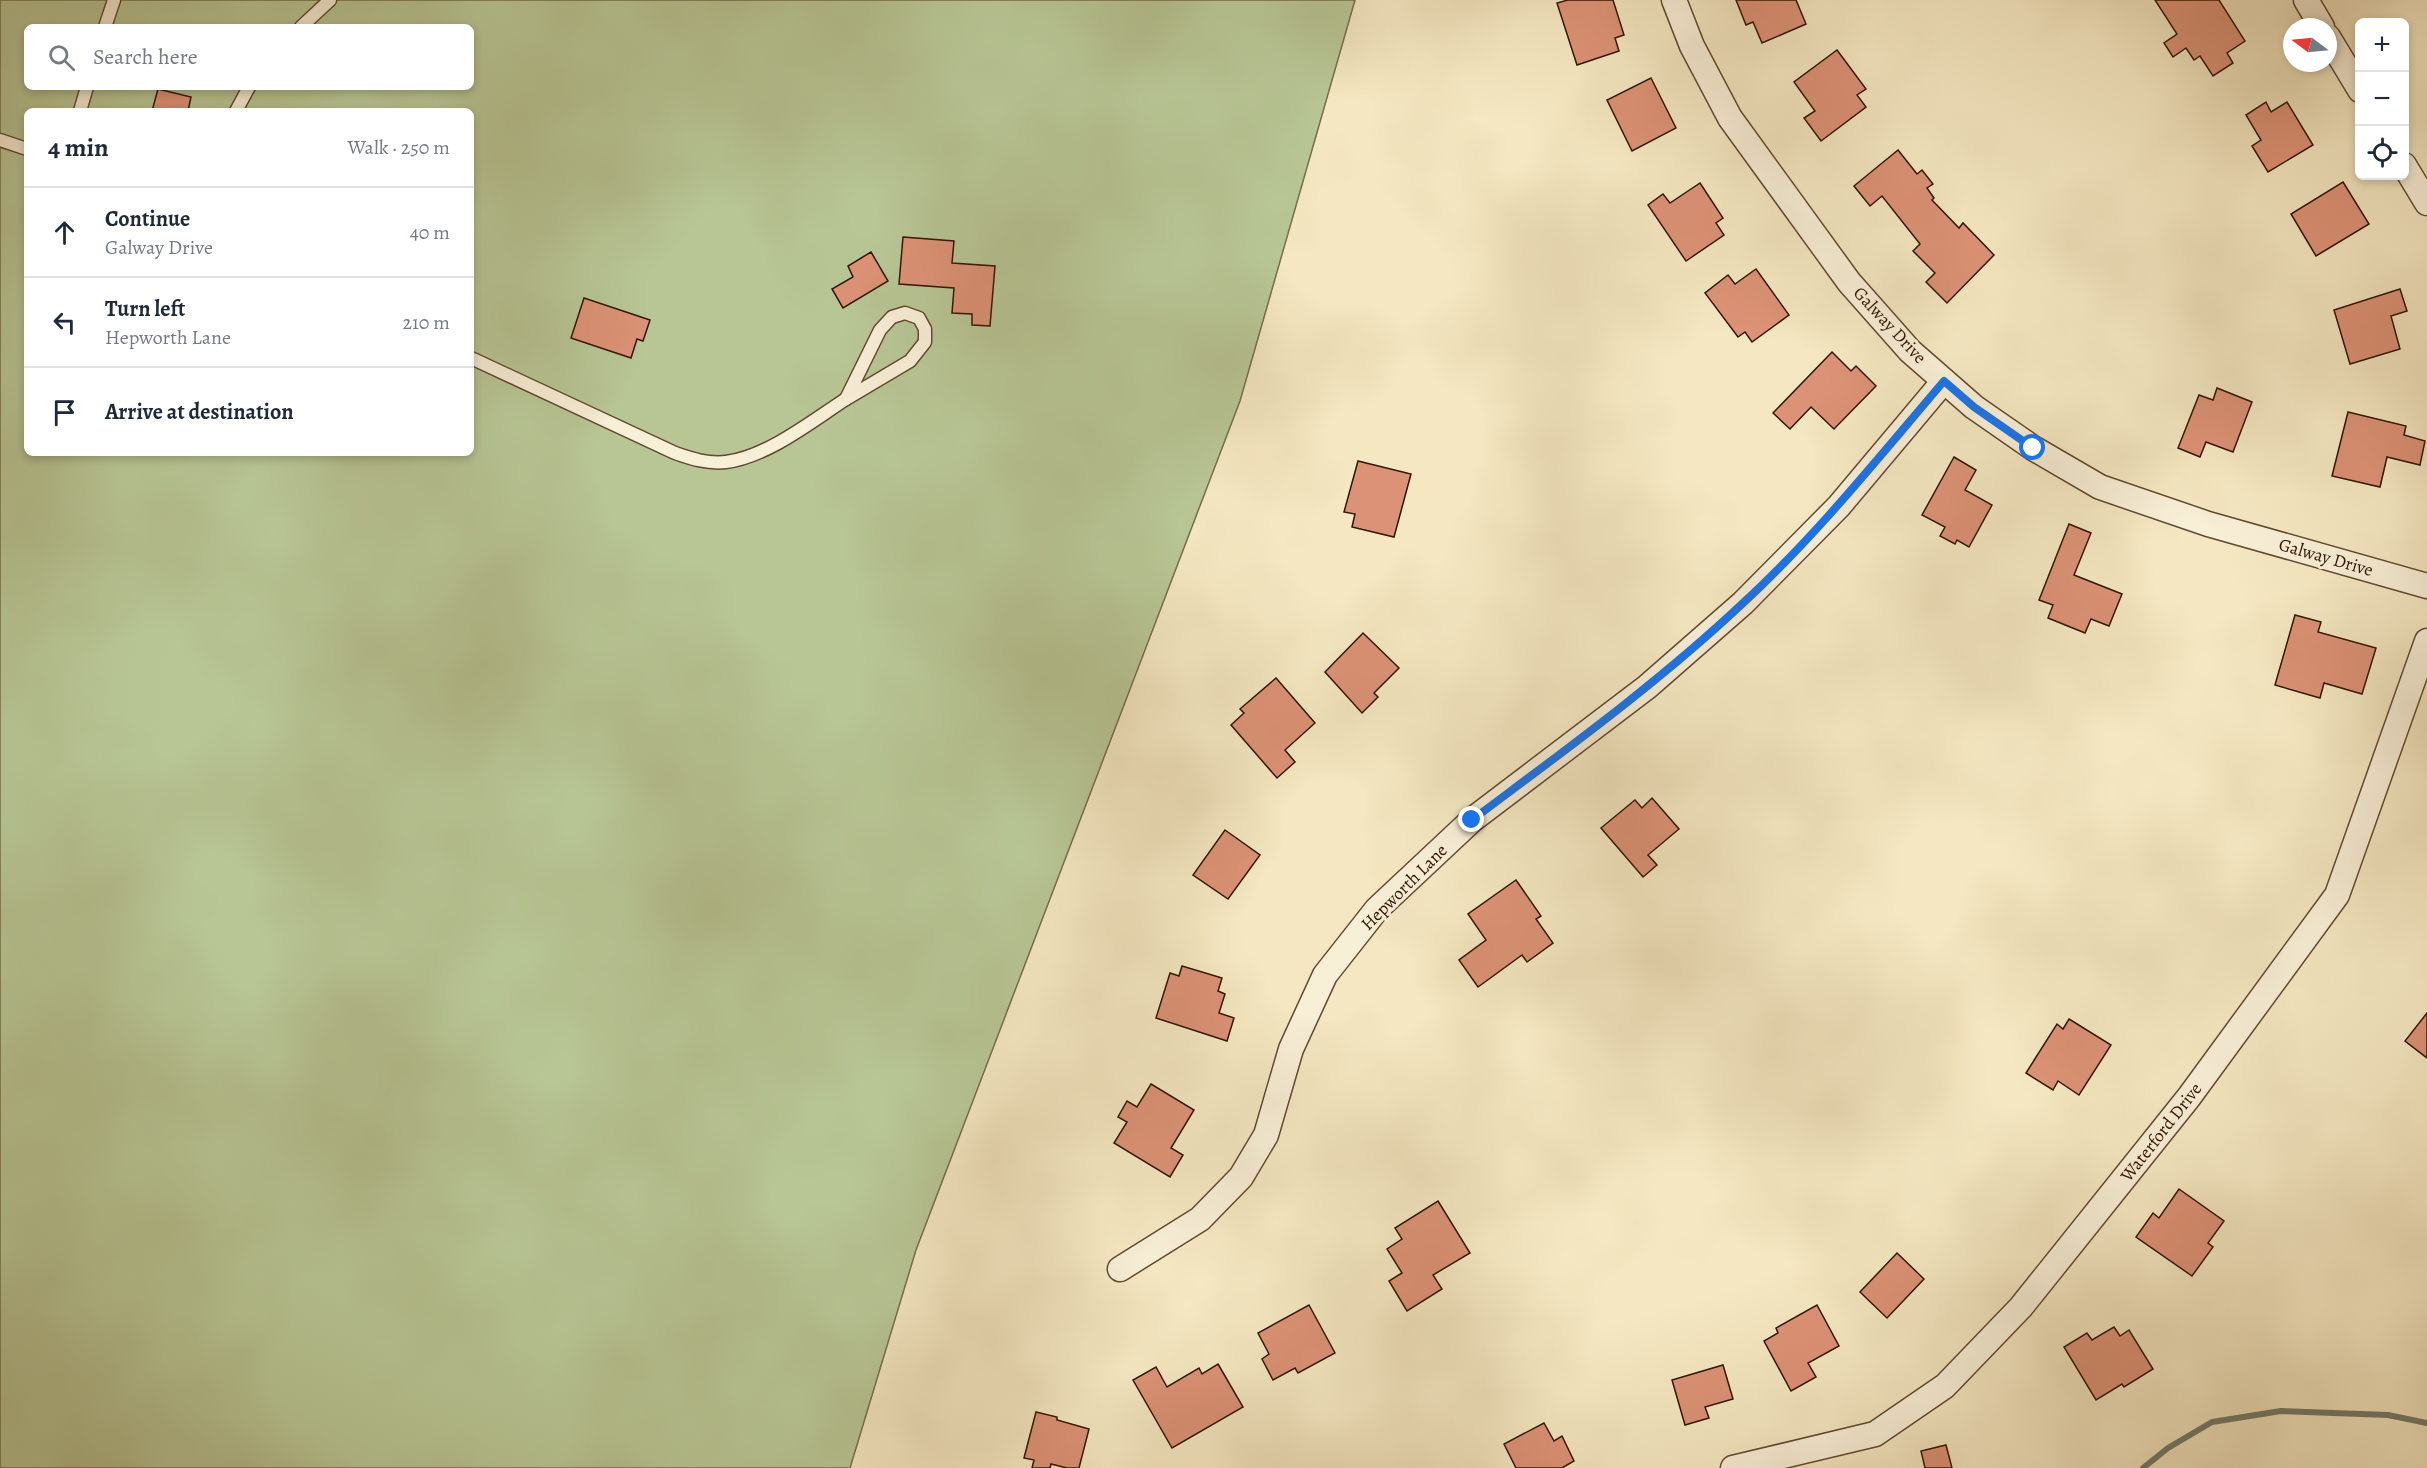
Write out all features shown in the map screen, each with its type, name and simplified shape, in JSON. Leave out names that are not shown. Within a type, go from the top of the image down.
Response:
[{"type":"street","name":"Galway Drive","points":[[1674,0],[1692,46],[1737,128],[1849,282],[1911,351],[1974,407],[2033,448],[2100,487],[2208,524],[2427,586]]},
{"type":"street","points":[[2306,0],[2317,18]]},
{"type":"street","points":[[2337,52],[2355,82]]},
{"type":"street","points":[[2409,173],[2427,203]]},
{"type":"street","name":"Hepworth Lane","points":[[1120,1269],[1200,1219],[1241,1177],[1266,1135],[1291,1049],[1325,975],[1377,909],[1472,820],[1647,687],[1743,603],[1839,506],[1944,381]]},
{"type":"street","name":"Waterford Drive","points":[[1733,1468],[1875,1434],[1946,1386],[2021,1307],[2189,1097],[2337,895],[2427,641]]},
{"type":"lane","points":[[106,24],[114,0]]},
{"type":"lane","points":[[304,24],[330,0]]},
{"type":"lane","points":[[81,108],[86,90]]},
{"type":"lane","points":[[238,108],[247,90]]},
{"type":"lane","points":[[0,140],[24,148]]},
{"type":"lane","points":[[474,359],[675,453],[692,459],[726,462],[767,447],[793,434],[910,361],[926,342],[925,329],[919,318],[905,313],[892,317],[880,330],[846,399]]},
{"type":"green space","points":[[0,0],[1355,0],[1240,401],[916,1250],[850,1468],[0,1468]]},
{"type":"building","points":[[1568,0],[1613,0],[1624,35],[1615,38],[1619,51],[1577,65],[1557,3]]},
{"type":"building","points":[[1736,0],[1796,0],[1806,24],[1762,43],[1753,22],[1746,25]]},
{"type":"building","points":[[2155,0],[2219,0],[2245,41],[2227,53],[2233,63],[2213,76],[2200,56],[2194,60],[2186,48],[2173,57],[2164,43],[2177,34]]},
{"type":"building","points":[[1837,50],[1866,89],[1857,95],[1866,107],[1821,141],[1804,118],[1815,111],[1794,82]]},
{"type":"building","points":[[1651,78],[1676,128],[1632,151],[1607,100]]},
{"type":"building","points":[[158,90],[191,97],[189,108],[153,108]]},
{"type":"building","points":[[2266,102],[2271,112],[2287,102],[2313,145],[2268,172],[2252,146],[2261,140],[2246,115]]},
{"type":"building","points":[[1898,150],[1917,174],[1922,170],[1933,184],[1927,188],[1934,198],[1932,200],[1959,228],[1963,223],[1994,255],[1947,303],[1926,282],[1935,273],[1913,251],[1920,244],[1882,196],[1870,206],[1854,186]]},
{"type":"building","points":[[2343,182],[2369,224],[2316,256],[2291,214]]},
{"type":"building","points":[[1700,183],[1723,218],[1716,223],[1724,235],[1686,261],[1648,205],[1663,194],[1670,203]]},
{"type":"building","points":[[903,237],[954,241],[952,263],[995,266],[990,326],[972,325],[972,314],[952,313],[954,288],[899,284]]},
{"type":"building","points":[[871,252],[888,281],[843,308],[832,289],[853,277],[848,266]]},
{"type":"building","points":[[1756,269],[1789,315],[1752,342],[1745,332],[1738,337],[1705,293],[1728,275],[1735,284]]},
{"type":"building","points":[[2400,289],[2407,311],[2391,316],[2400,349],[2350,364],[2334,310]]},
{"type":"building","points":[[584,298],[650,320],[643,341],[637,339],[631,358],[571,338]]},
{"type":"building","points":[[1832,352],[1851,371],[1856,366],[1876,386],[1834,429],[1811,407],[1790,429],[1773,413]]},
{"type":"building","points":[[2217,388],[2252,402],[2233,452],[2206,442],[2200,457],[2178,448],[2199,395],[2213,400]]},
{"type":"building","points":[[2348,412],[2406,426],[2404,435],[2425,441],[2420,465],[2387,457],[2380,487],[2332,476]]},
{"type":"building","points":[[1954,457],[1976,470],[1965,490],[1992,505],[1969,547],[1957,540],[1955,544],[1940,536],[1945,527],[1922,515]]},
{"type":"building","points":[[1358,461],[1411,474],[1394,537],[1352,527],[1355,514],[1344,512]]},
{"type":"building","points":[[2069,524],[2091,533],[2074,575],[2122,594],[2109,626],[2091,619],[2085,633],[2048,618],[2053,605],[2039,600]]},
{"type":"building","points":[[2295,615],[2321,622],[2318,632],[2376,648],[2362,694],[2324,683],[2320,698],[2275,685]]},
{"type":"building","points":[[1363,633],[1399,668],[1374,693],[1378,697],[1362,713],[1325,672]]},
{"type":"building","points":[[1276,678],[1315,723],[1285,750],[1295,762],[1277,778],[1231,725],[1244,713],[1240,709]]},
{"type":"building","points":[[1652,798],[1679,829],[1648,855],[1657,865],[1643,877],[1601,828],[1635,800],[1642,808]]},
{"type":"building","points":[[1225,830],[1260,855],[1228,899],[1193,875]]},
{"type":"building","points":[[1516,880],[1541,916],[1536,919],[1553,943],[1527,962],[1522,955],[1478,987],[1459,960],[1486,940],[1468,914]]},
{"type":"building","points":[[1182,966],[1222,978],[1218,991],[1225,994],[1219,1013],[1234,1018],[1227,1041],[1156,1018],[1170,973],[1179,976]]},
{"type":"building","points":[[2427,1013],[2427,1058],[2405,1041]]},
{"type":"building","points":[[2069,1019],[2111,1045],[2079,1095],[2058,1081],[2053,1090],[2026,1073],[2057,1024],[2063,1029]]},
{"type":"building","points":[[1151,1084],[1194,1110],[1171,1148],[1183,1155],[1170,1177],[1114,1143],[1127,1122],[1118,1117],[1127,1101],[1137,1107]]},
{"type":"building","points":[[2179,1189],[2224,1221],[2208,1243],[2213,1247],[2192,1276],[2136,1237],[2153,1213],[2159,1218]]},
{"type":"building","points":[[1438,1201],[1470,1253],[1433,1275],[1442,1289],[1407,1311],[1389,1281],[1402,1273],[1387,1249],[1402,1239],[1395,1228]]},
{"type":"building","points":[[1897,1253],[1924,1279],[1887,1318],[1860,1292]]},
{"type":"building","points":[[1309,1305],[1335,1353],[1298,1373],[1295,1368],[1273,1380],[1262,1359],[1269,1354],[1258,1333]]},
{"type":"building","points":[[1817,1305],[1839,1346],[1808,1363],[1816,1377],[1791,1391],[1764,1341],[1778,1333],[1776,1328]]},
{"type":"building","points":[[2114,1327],[2120,1336],[2129,1330],[2153,1369],[2124,1387],[2122,1384],[2096,1400],[2064,1347],[2087,1333],[2092,1340]]},
{"type":"building","points":[[1218,1364],[1243,1407],[1172,1448],[1133,1380],[1156,1367],[1167,1387],[1199,1368],[1202,1374]]},
{"type":"building","points":[[1723,1365],[1733,1399],[1705,1407],[1709,1418],[1685,1425],[1672,1380]]},
{"type":"building","points":[[1036,1412],[1089,1429],[1079,1468],[1051,1464],[1050,1468],[1032,1468],[1034,1460],[1024,1458]]},
{"type":"building","points":[[1544,1423],[1554,1441],[1562,1436],[1574,1461],[1562,1468],[1516,1468],[1504,1444]]},
{"type":"building","points":[[1946,1445],[1952,1468],[1925,1468],[1921,1451]]},
{"type":"waterway","points":[[2143,1468],[2168,1448],[2212,1422],[2281,1411],[2388,1415],[2427,1423]]},
{"type":"route","points":[[1472,820],[1647,687],[1743,603],[1839,506],[1944,381],[1974,407],[2033,448]]}]
